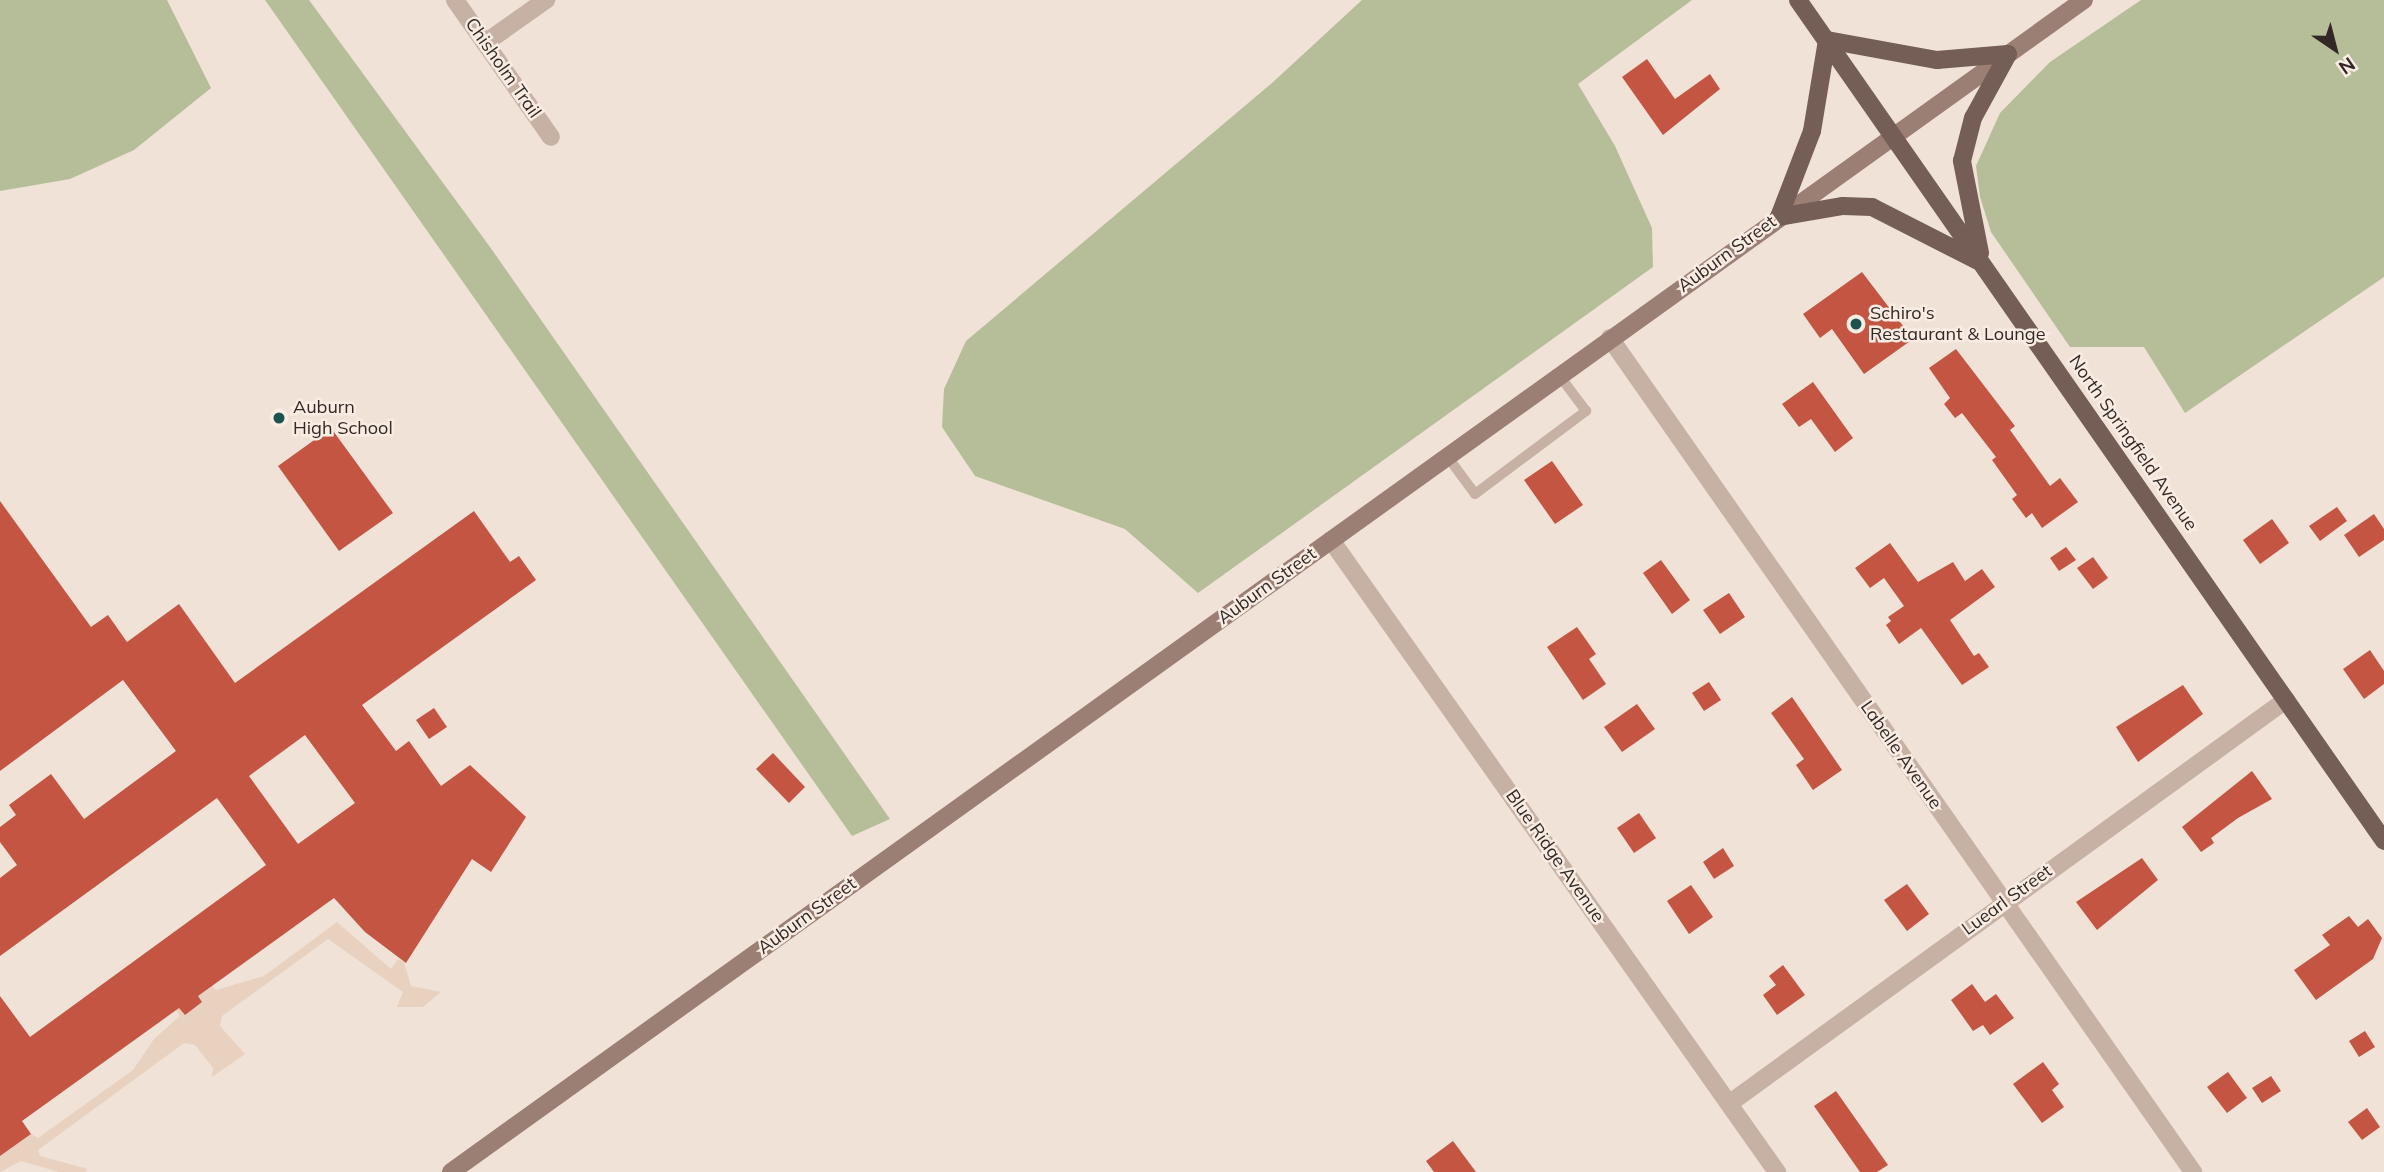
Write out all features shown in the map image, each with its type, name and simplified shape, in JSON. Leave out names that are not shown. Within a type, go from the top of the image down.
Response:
[{"type":"main road","name":"North Springfield Avenue","points":[[1798,0],[1894,134],[2384,841]]},
{"type":"main road","name":"Auburn Street","points":[[451,1172],[2084,0]]},
{"type":"main road","points":[[1779,217],[1812,131],[1827,40],[1937,60],[2008,54]]},
{"type":"main road","points":[[1982,264],[1962,161],[1973,118],[2008,54]]},
{"type":"main road","points":[[1779,217],[1843,206],[1872,207],[1982,264]]},
{"type":"street","name":"Chisholm Trail","points":[[454,0],[551,137]]},
{"type":"street","points":[[485,43],[546,0]]},
{"type":"street","name":"Labelle Avenue","points":[[1610,338],[2193,1172]]},
{"type":"street","name":"Blue Ridge Avenue","points":[[1331,540],[1777,1172]]},
{"type":"street","name":"Luearl Street","points":[[1730,1103],[2004,902],[2286,701]]},
{"type":"lane","points":[[1447,456],[1475,494],[1586,411],[1559,375]]},
{"type":"green space","points":[[0,0],[167,0],[211,88],[134,150],[70,179],[0,191]]},
{"type":"green space","points":[[265,0],[309,0],[490,247],[890,819],[852,836]]},
{"type":"green space","points":[[1362,0],[1692,0],[1578,84],[1615,146],[1652,228],[1653,267],[1198,593],[1125,529],[975,476],[942,427],[944,389],[966,341],[1272,83]]},
{"type":"green space","points":[[2141,0],[2384,0],[2384,277],[2185,413],[2144,347],[2070,347],[1991,232],[1980,197],[1976,166],[2000,113],[2050,62]]},
{"type":"shaded area","points":[[337,922],[391,969],[398,959],[404,962],[411,986],[441,992],[423,1007],[397,1007],[403,992],[328,939],[222,1016],[220,1026],[245,1054],[212,1077],[213,1068],[195,1045],[184,1043],[38,1150],[40,1156],[88,1169],[85,1172],[59,1172],[21,1161],[0,1172],[0,1156],[31,1134],[38,1138],[133,1070],[154,1039],[180,1016],[176,1010],[179,1008],[185,1015],[202,1002],[198,996],[212,986],[216,990],[264,976]]},
{"type":"building","points":[[1647,59],[1675,99],[1710,74],[1720,89],[1663,135],[1622,77]]},
{"type":"building","name":"Schiro's Restaurant & Lounge","points":[[1862,272],[1913,339],[1864,374],[1832,329],[1820,338],[1803,314]]},
{"type":"building","points":[[1956,349],[2015,426],[2010,430],[2050,486],[2060,478],[2078,502],[2042,528],[2032,513],[2026,518],[2012,499],[2017,495],[1992,460],[1996,457],[1962,413],[1955,418],[1944,404],[1950,398],[1929,368]]},
{"type":"building","points":[[1813,382],[1853,438],[1835,452],[1811,419],[1799,427],[1782,404]]},
{"type":"building","points":[[331,428],[393,513],[339,551],[278,466]]},
{"type":"building","points":[[1552,461],[1583,505],[1555,524],[1524,480]]},
{"type":"building","points":[[0,501],[91,627],[108,615],[127,642],[179,604],[235,683],[474,511],[510,562],[519,556],[536,580],[362,705],[396,751],[409,741],[441,786],[470,765],[526,817],[491,872],[472,859],[406,963],[365,932],[334,898],[198,996],[202,1002],[185,1015],[179,1008],[22,1121],[31,1134],[0,1156],[0,996],[30,1037],[266,865],[217,798],[0,956],[0,878],[17,865],[0,842],[0,827],[16,815],[9,805],[51,774],[84,819],[176,751],[123,680],[0,771]],"holes":[[[305,735],[355,803],[298,844],[249,776]]]},
{"type":"building","points":[[2337,507],[2347,521],[2320,541],[2309,526]]},
{"type":"building","points":[[2374,514],[2384,529],[2384,540],[2359,557],[2344,535]]},
{"type":"building","points":[[2272,519],[2289,543],[2260,564],[2243,540]]},
{"type":"building","points":[[1890,543],[1918,582],[1953,562],[1965,581],[1982,569],[1995,587],[1950,620],[1974,656],[1979,653],[1989,667],[1962,685],[1921,628],[1899,644],[1886,625],[1891,621],[1888,617],[1904,606],[1884,578],[1870,588],[1855,568]]},
{"type":"building","points":[[2066,547],[2076,560],[2059,571],[2050,558]]},
{"type":"building","points":[[2093,557],[2108,578],[2093,589],[2077,568]]},
{"type":"building","points":[[1661,560],[1690,600],[1672,614],[1643,573]]},
{"type":"building","points":[[1729,593],[1745,617],[1720,634],[1703,610]]},
{"type":"building","points":[[1577,627],[1596,654],[1589,659],[1606,684],[1583,700],[1547,647]]},
{"type":"building","points":[[2370,650],[2384,671],[2384,684],[2364,699],[2343,669]]},
{"type":"building","points":[[1709,682],[1721,700],[1704,711],[1692,693]]},
{"type":"building","points":[[2183,685],[2203,714],[2138,762],[2116,727]]},
{"type":"building","points":[[1792,697],[1842,770],[1813,790],[1796,765],[1804,759],[1771,713]]},
{"type":"building","points":[[1637,704],[1655,729],[1622,752],[1604,727]]},
{"type":"building","points":[[434,708],[447,727],[429,739],[416,720]]},
{"type":"building","points":[[773,753],[805,787],[789,803],[756,769]]},
{"type":"building","points":[[2252,771],[2272,799],[2238,818],[2211,838],[2214,843],[2201,852],[2182,827]]},
{"type":"building","points":[[1639,813],[1656,838],[1634,853],[1617,828]]},
{"type":"building","points":[[1723,848],[1734,866],[1714,879],[1703,862]]},
{"type":"building","points":[[2142,858],[2158,880],[2097,930],[2076,902]]},
{"type":"building","points":[[1907,884],[1929,914],[1907,931],[1884,900]]},
{"type":"building","points":[[1691,885],[1713,917],[1689,934],[1667,901]]},
{"type":"building","points":[[2349,916],[2358,927],[2368,919],[2382,938],[2373,959],[2316,1000],[2294,970],[2330,945],[2322,935]]},
{"type":"building","points":[[1783,965],[1805,995],[1777,1015],[1763,995],[1776,985],[1769,976]]},
{"type":"building","points":[[1972,984],[1985,1002],[1996,994],[2014,1018],[1990,1035],[1983,1025],[1973,1031],[1951,1000]]},
{"type":"building","points":[[2365,1031],[2375,1047],[2359,1057],[2349,1041]]},
{"type":"building","points":[[2043,1062],[2059,1084],[2052,1090],[2064,1107],[2042,1123],[2013,1084]]},
{"type":"building","points":[[2228,1072],[2247,1098],[2227,1113],[2207,1087]]},
{"type":"building","points":[[2271,1076],[2281,1091],[2262,1103],[2252,1088]]},
{"type":"building","points":[[1836,1091],[1888,1165],[1877,1172],[1860,1172],[1814,1106]]},
{"type":"building","points":[[2367,1108],[2380,1127],[2362,1140],[2348,1122]]},
{"type":"building","points":[[1453,1141],[1476,1172],[1434,1172],[1426,1161]]},
{"type":"place","name":"Schiro's Restaurant & Lounge","points":[[1856,324]]},
{"type":"place","name":"Auburn High School","points":[[279,418]]}]
